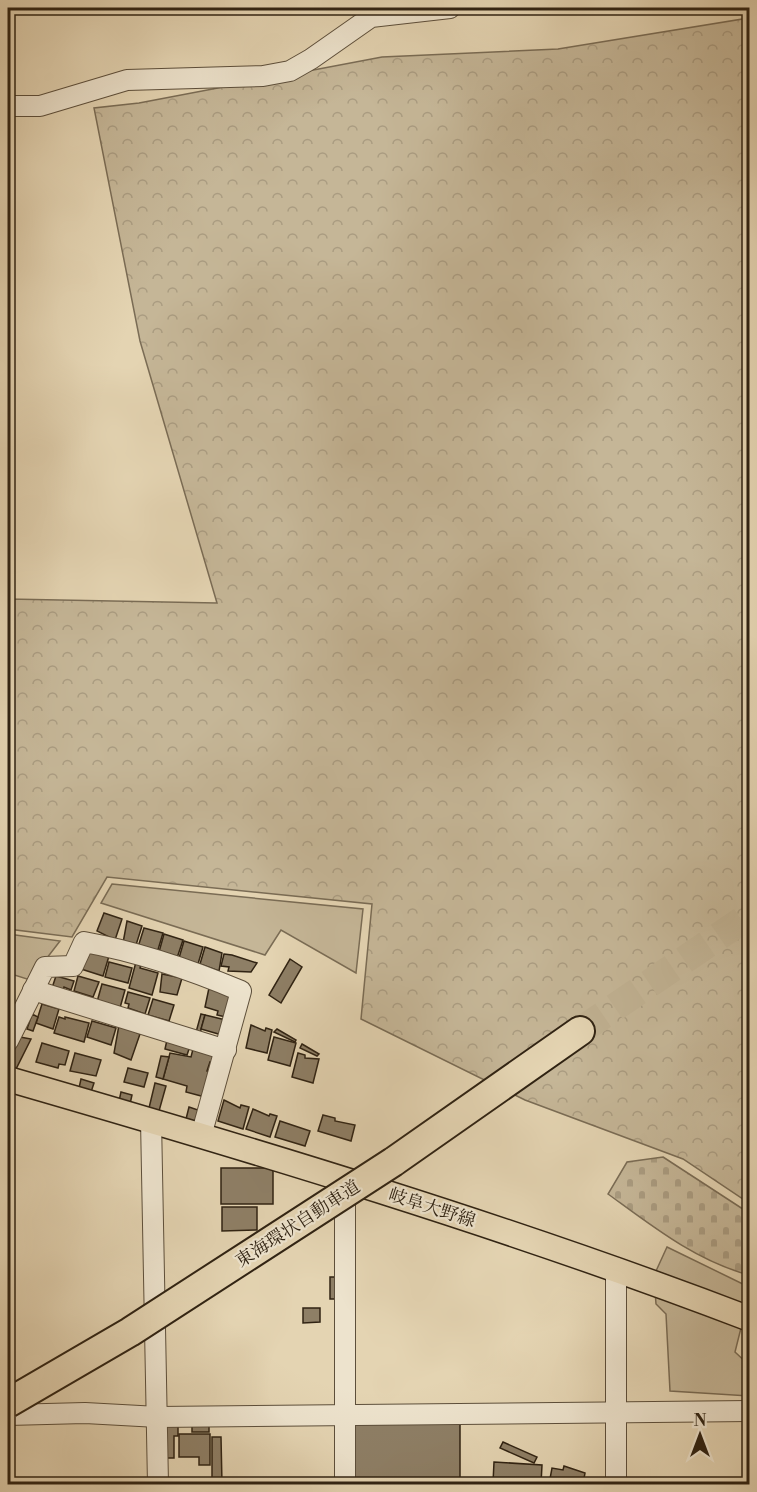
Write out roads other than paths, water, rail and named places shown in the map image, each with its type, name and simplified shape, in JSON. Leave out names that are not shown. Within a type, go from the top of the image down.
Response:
[{"type":"highway","name":"東海環状自動車道","points":[[8,1403],[149,1320],[393,1162],[580,1031]]},
{"type":"main road","name":"岐阜大野線","points":[[8,1079],[345,1179],[616,1268],[750,1319]]},
{"type":"street","points":[[8,105],[40,105],[127,80],[263,76],[290,71],[371,17],[450,8]]},
{"type":"street","points":[[8,1041],[45,967],[73,966],[84,942],[122,949],[178,965],[241,991],[201,1136]]},
{"type":"street","points":[[33,990],[226,1050]]},
{"type":"street","points":[[151,1120],[152,1285],[158,1417],[158,1485]]},
{"type":"street","points":[[345,1179],[345,1485]]},
{"type":"street","points":[[616,1268],[616,1485]]},
{"type":"street","points":[[8,1415],[85,1413],[158,1417],[750,1411]]},
{"type":"tunnel","points":[[580,1031],[750,915]]}]
